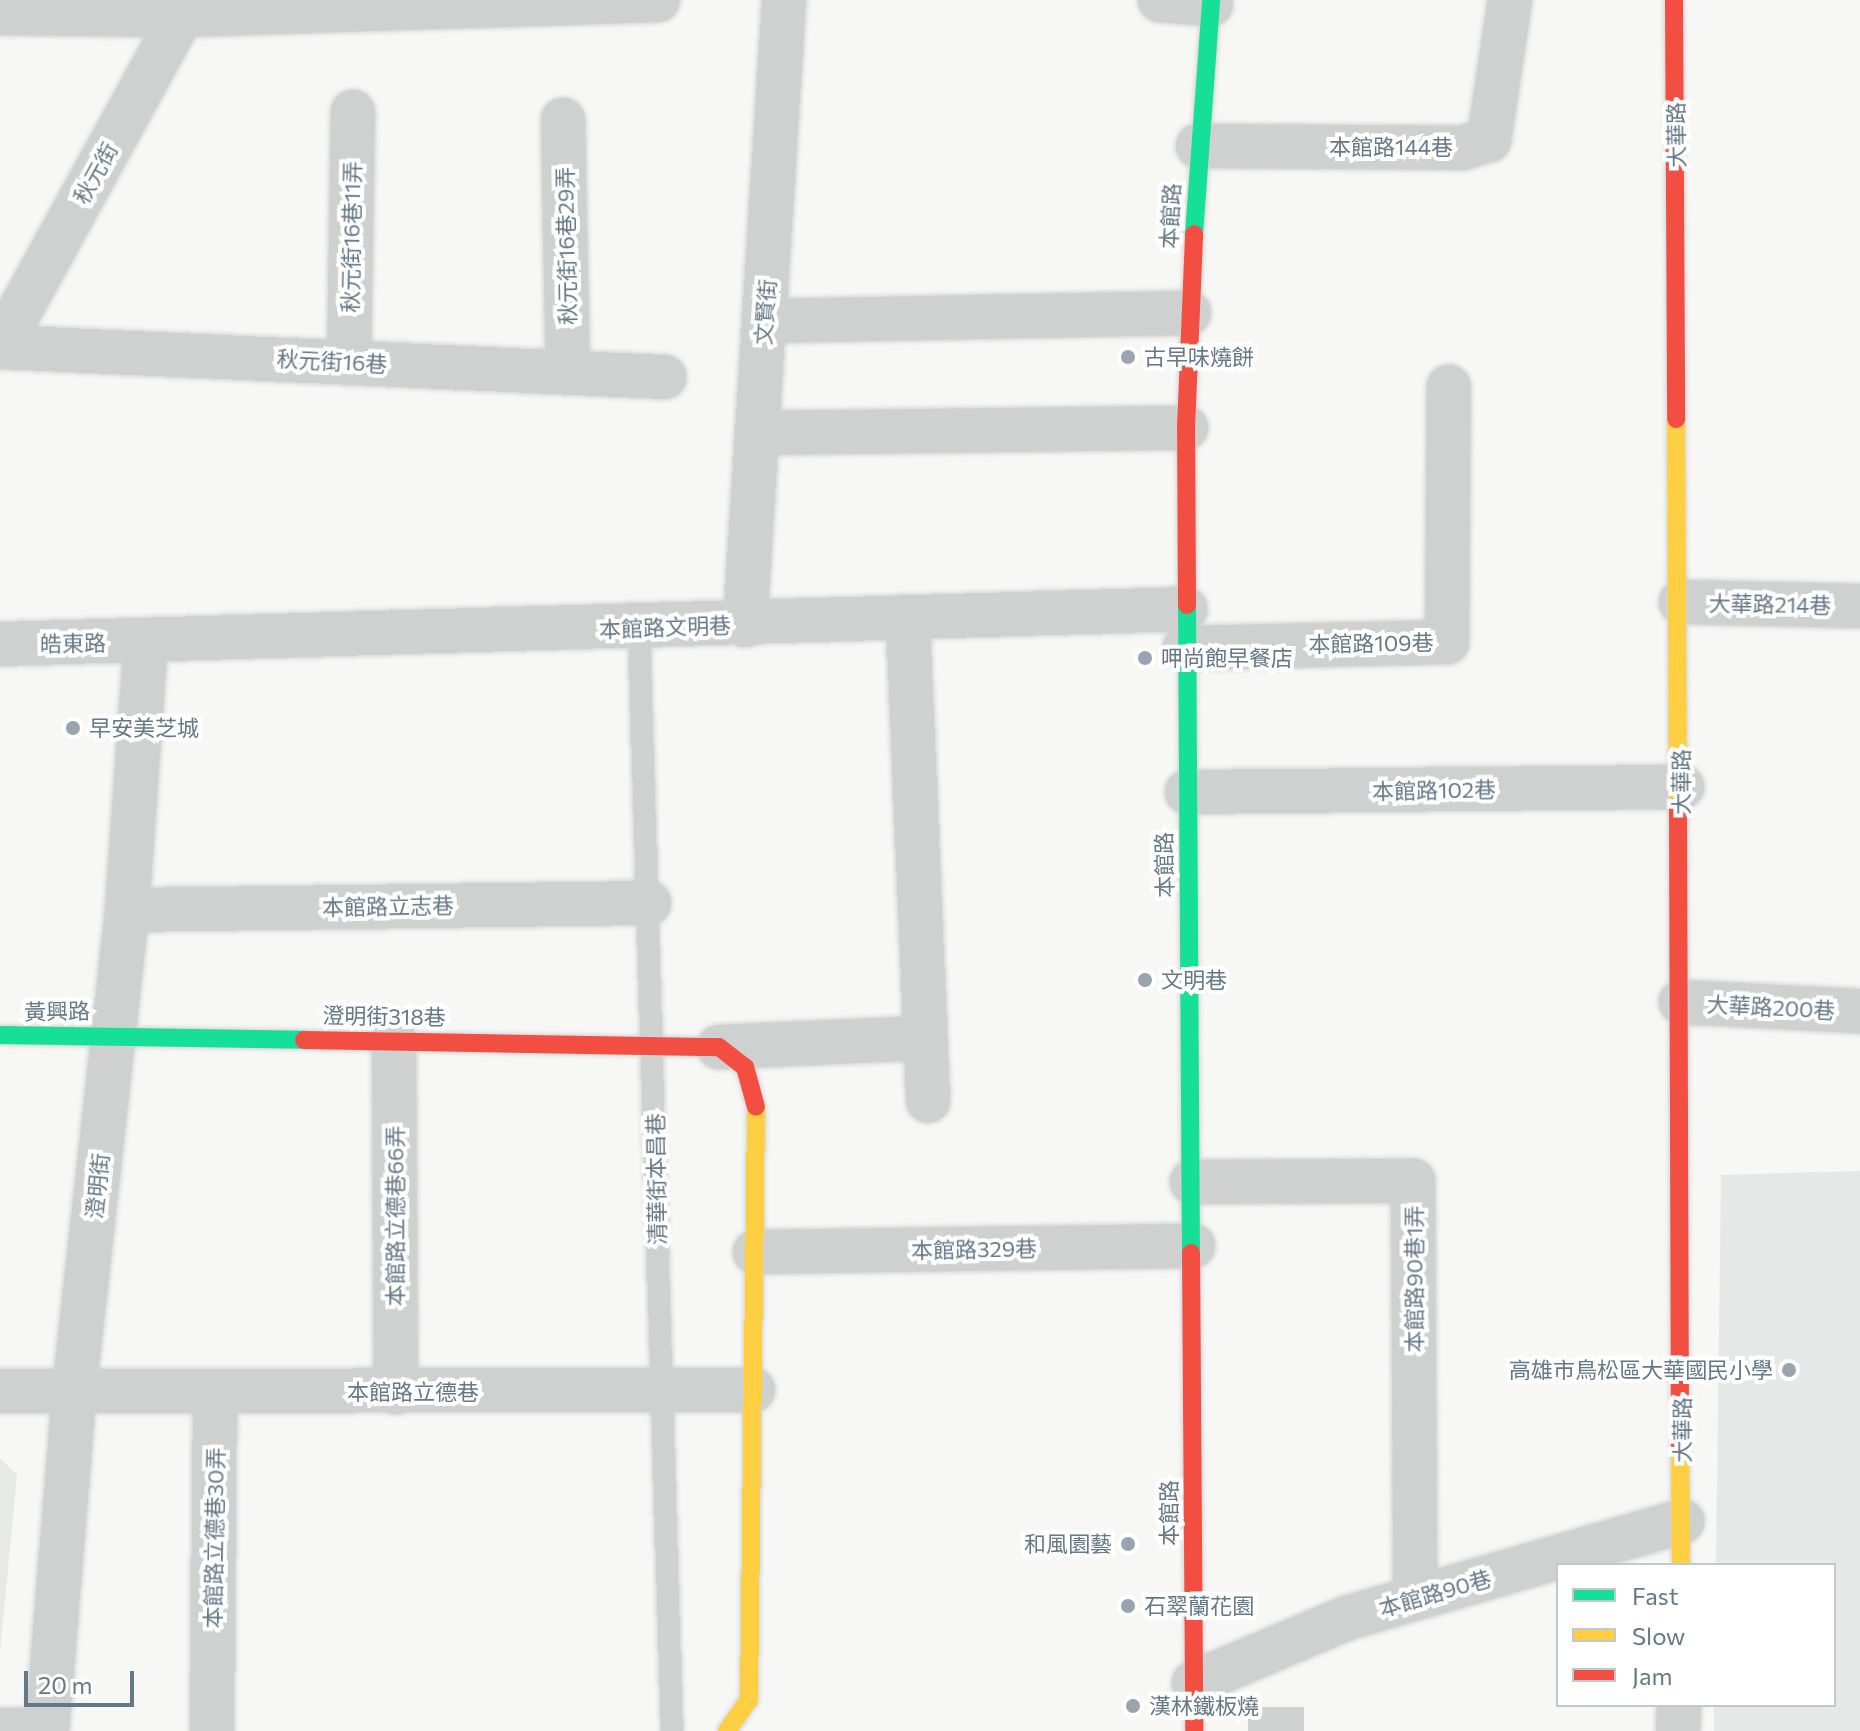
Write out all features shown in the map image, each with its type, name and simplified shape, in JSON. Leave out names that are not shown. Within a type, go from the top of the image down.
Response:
[{"type":"street","points":[[0,13],[658,0]]},
{"type":"street","name":"文賢街","points":[[745,625],[784,0]]},
{"type":"street","points":[[1160,0],[1211,2]]},
{"type":"street","name":"本館路144巷","points":[[1198,146],[1462,148],[1489,140],[1510,0]]},
{"type":"street","name":"大華路","points":[[1674,0],[1682,787],[1681,1563]]},
{"type":"street","name":"本館路","points":[[1194,1731],[1186,428],[1198,146],[1211,2]]},
{"type":"street","name":"秋元街","points":[[0,347],[13,291],[186,8]]},
{"type":"street","name":"秋元街16巷11弄","points":[[349,362],[353,112]]},
{"type":"street","name":"秋元街16巷29弄","points":[[563,120],[568,372]]},
{"type":"street","points":[[765,321],[1189,313]]},
{"type":"street","name":"秋元街16巷","points":[[0,347],[664,377]]},
{"type":"street","name":"本館路109巷","points":[[1185,628],[1447,642],[1449,387]]},
{"type":"street","points":[[758,433],[1186,428]]},
{"type":"street","name":"大華路214巷","points":[[1681,602],[1860,606]]},
{"type":"street","points":[[908,621],[928,1101]]},
{"type":"street","name":"本館路文明巷","points":[[146,641],[908,621],[1185,628]]},
{"type":"street","name":"皓東路","points":[[0,644],[146,641]]},
{"type":"street","name":"澄明街","points":[[47,1730],[74,1392],[127,910],[146,641]]},
{"type":"street","name":"本館路102巷","points":[[1187,792],[1682,787]]},
{"type":"street","name":"本館路立志巷","points":[[127,910],[649,903]]},
{"type":"street","name":"大華路200巷","points":[[1681,1002],[1860,1011]]},
{"type":"street","name":"澄明街318巷","points":[[114,1034],[653,1045]]},
{"type":"street","name":"黃興路","points":[[0,1035],[114,1034]]},
{"type":"street","points":[[653,1045],[719,1047],[925,1038]]},
{"type":"street","name":"本館路立德巷66弄","points":[[394,1040],[396,1392]]},
{"type":"street","points":[[719,1047],[745,1067],[756,1105],[749,1700],[727,1731]]},
{"type":"street","name":"本館路90巷1弄","points":[[1192,1182],[1413,1181],[1415,1598]]},
{"type":"street","name":"本館路329巷","points":[[755,1252],[1193,1246]]},
{"type":"street","name":"本館路立德巷","points":[[0,1391],[753,1390]]},
{"type":"street","name":"本館路立德巷30弄","points":[[212,1731],[215,1392]]},
{"type":"street","name":"本館路90巷","points":[[1194,1683],[1347,1618],[1682,1521]]},
{"type":"street","points":[[1678,1731],[1679,1707]]},
{"type":"street","points":[[0,1730],[47,1730]]},
{"type":"lane","name":"清華街本昌巷","points":[[639,628],[672,1731]]},
{"type":"shaded area","name":"高雄市鳥松區大華國民小學","points":[[1860,1171],[1860,1731],[1714,1731],[1714,1707],[1836,1707],[1836,1563],[1716,1563],[1721,1175]]},
{"type":"shaded area","points":[[0,1458],[17,1475],[0,1653]]},
{"type":"building","points":[[1248,1707],[1304,1707],[1304,1731],[1248,1731]]},
{"type":"traffic: fast","points":[[1194,234],[1211,0]]},
{"type":"traffic: fast","points":[[1187,605],[1191,1253]]},
{"type":"traffic: fast","points":[[0,1035],[304,1040]]},
{"type":"traffic: slow","points":[[1676,419],[1678,805]]},
{"type":"traffic: slow","points":[[727,1731],[749,1700],[756,1107]]},
{"type":"traffic: slow","points":[[1680,1445],[1681,1563]]},
{"type":"traffic: jam","points":[[1674,0],[1676,419]]},
{"type":"traffic: jam","points":[[1187,605],[1186,428],[1194,234]]},
{"type":"traffic: jam","points":[[1678,805],[1680,1445]]},
{"type":"traffic: jam","points":[[304,1040],[719,1047],[745,1067],[756,1107]]},
{"type":"traffic: jam","points":[[1191,1253],[1194,1731]]},
{"type":"place","name":"古早味燒餅","points":[[1128,357]]},
{"type":"place","name":"呷尚飽早餐店","points":[[1145,658]]},
{"type":"place","name":"早安美芝城","points":[[73,728]]},
{"type":"place","name":"文明巷","points":[[1145,980]]},
{"type":"place","name":"高雄市鳥松區大華國民小學","points":[[1789,1370]]},
{"type":"place","name":"和風園藝","points":[[1128,1544]]},
{"type":"place","name":"石翠蘭花園","points":[[1128,1606]]},
{"type":"place","name":"漢林鐵板燒","points":[[1133,1706]]}]
